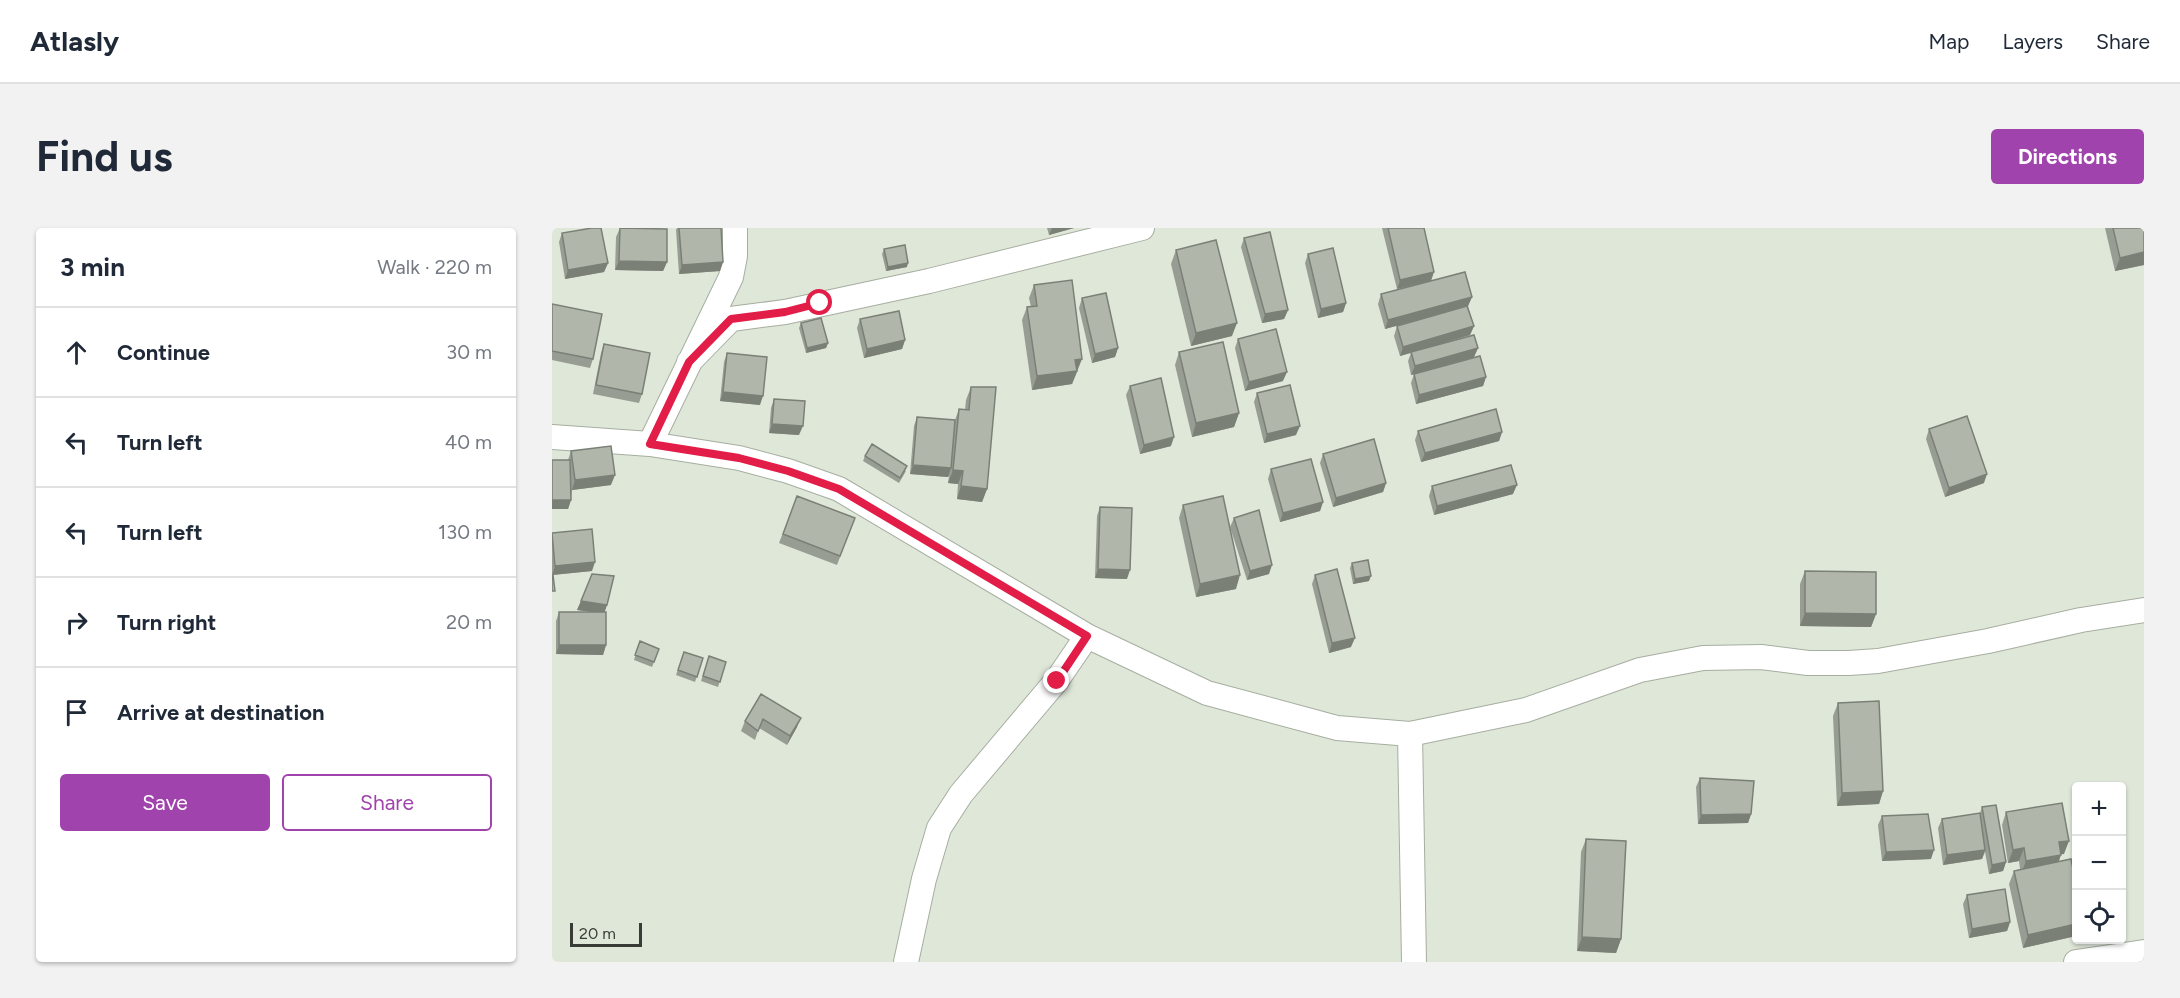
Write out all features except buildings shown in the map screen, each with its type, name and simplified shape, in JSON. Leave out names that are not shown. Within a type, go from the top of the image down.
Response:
[{"type":"street","points":[[650,444],[730,277],[735,256],[735,228]]},
{"type":"street","points":[[689,362],[731,319],[785,312],[929,280],[1142,228]]},
{"type":"street","points":[[552,437],[650,444],[739,458],[788,471],[839,489],[1087,636],[1207,693],[1337,728],[1410,734],[1526,710],[1640,670],[1702,658],[1761,657],[1808,663],[1878,661],[1988,641],[2081,620],[2144,610]]},
{"type":"street","points":[[906,962],[924,879],[939,828],[961,795],[1057,681],[1087,636]]},
{"type":"street","points":[[1410,734],[1413,962]]},
{"type":"street","points":[[2076,962],[2144,952]]},
{"type":"route","points":[[820,303],[785,312],[731,319],[689,362],[650,444],[739,458],[788,471],[839,489],[956,557],[1087,636],[1057,681]]}]
